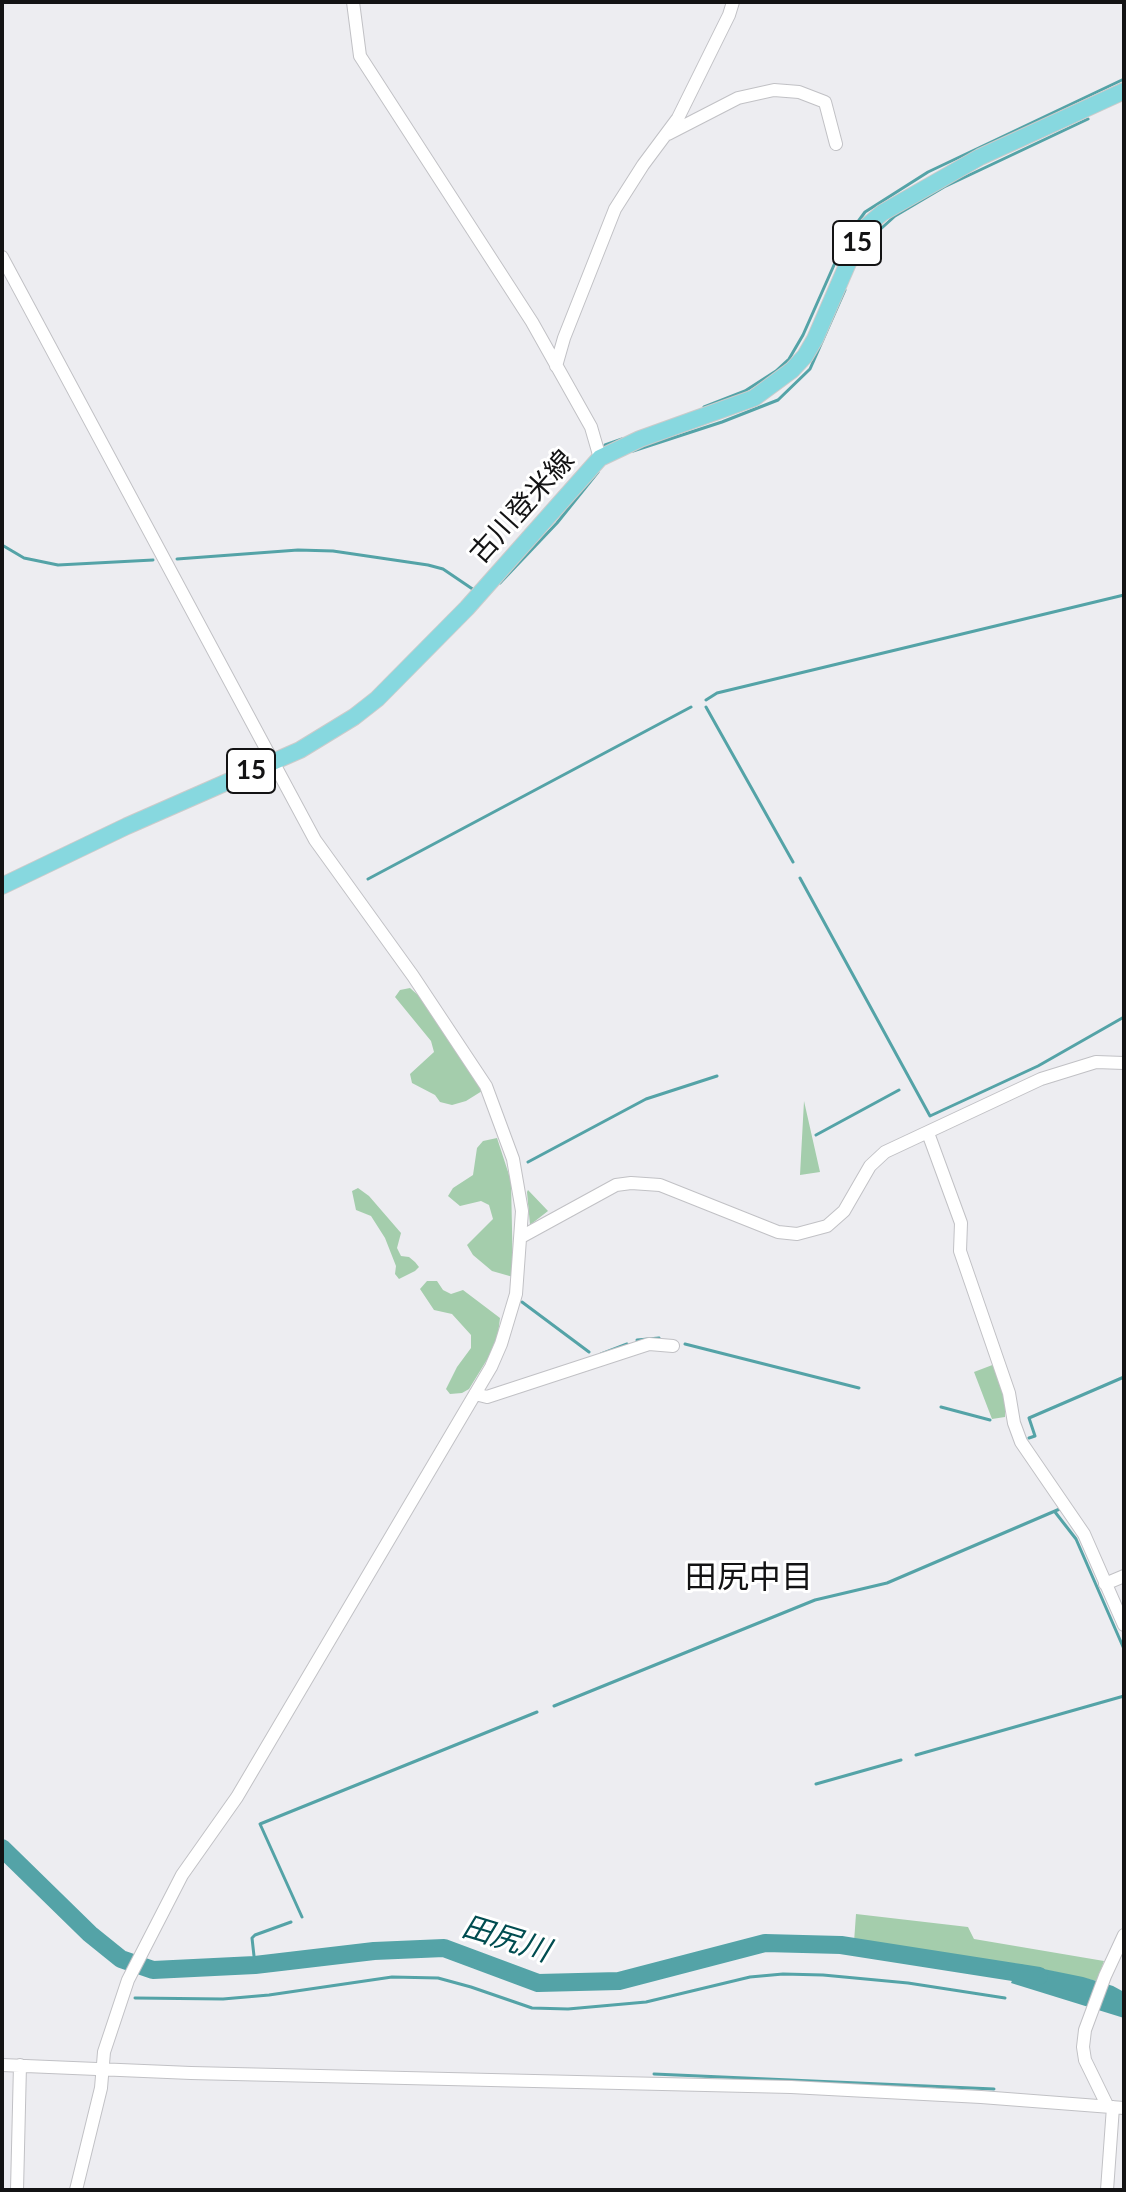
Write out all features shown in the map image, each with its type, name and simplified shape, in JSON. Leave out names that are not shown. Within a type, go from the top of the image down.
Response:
[{"type":"main road","name":"古川登米線","points":[[2,886],[327,735],[377,699],[467,608],[600,458],[640,439],[754,398],[792,370],[810,348],[849,257],[868,225],[882,213],[980,157],[1124,91]]},
{"type":"street","points":[[353,2],[360,56],[532,322],[591,427],[600,458]]},
{"type":"street","points":[[556,366],[615,209],[678,118],[733,2]]},
{"type":"street","points":[[665,135],[738,98],[774,90],[799,92],[825,102],[836,144]]},
{"type":"street","points":[[2,257],[315,840],[413,976],[486,1086],[505,1132],[522,1211],[519,1270],[501,1344],[475,1394],[237,1797],[182,1875],[128,1980],[104,2052],[101,2088],[76,2190]]},
{"type":"street","points":[[521,1237],[616,1185],[631,1183],[660,1185],[778,1232],[797,1234],[827,1226],[844,1211],[877,1158],[885,1152],[1041,1079],[1096,1062],[1124,1063]]},
{"type":"street","points":[[928,1133],[961,1223],[960,1251],[1009,1393],[1021,1442],[1084,1534],[1124,1625]]},
{"type":"street","points":[[475,1394],[487,1397],[649,1344],[673,1346]]},
{"type":"street","points":[[1105,1584],[1124,1576]]},
{"type":"street","points":[[1107,2190],[1115,2107],[1085,2060],[1083,2047],[1105,1976],[1124,1935]]},
{"type":"street","points":[[2,2065],[791,2087],[1115,2107]]},
{"type":"street","points":[[17,2190],[20,2065]]},
{"type":"green space","points":[[410,988],[419,996],[478,1079],[482,1091],[466,1101],[452,1105],[440,1102],[435,1095],[412,1083],[410,1074],[434,1052],[431,1041],[395,997],[400,990]]},
{"type":"green space","points":[[804,1101],[820,1172],[800,1175]]},
{"type":"green space","points":[[497,1138],[511,1181],[513,1277],[492,1271],[473,1255],[467,1245],[493,1219],[489,1205],[481,1201],[460,1206],[448,1196],[453,1188],[473,1175],[477,1148],[483,1141]]},
{"type":"green space","points":[[358,1188],[369,1196],[401,1233],[397,1248],[401,1256],[409,1257],[419,1267],[415,1271],[399,1279],[395,1274],[396,1266],[385,1238],[371,1216],[356,1210],[352,1191]]},
{"type":"green space","points":[[527,1192],[548,1211],[530,1225]]},
{"type":"green space","points":[[427,1281],[437,1281],[443,1290],[451,1294],[463,1290],[500,1318],[498,1334],[488,1358],[469,1389],[462,1393],[450,1394],[446,1389],[471,1348],[471,1335],[452,1314],[434,1310],[420,1289]]},
{"type":"green space","points":[[995,1364],[1005,1402],[1005,1417],[992,1419],[974,1372]]},
{"type":"green space","points":[[856,1914],[968,1927],[974,1939],[1104,1961],[1097,1981],[1018,1964],[854,1942]]},
{"type":"water","points":[[1019,1964],[1113,1986],[1124,1992],[1124,2018],[1011,1983]]},
{"type":"waterway","points":[[704,407],[745,391],[789,359],[803,335],[846,238],[865,212],[928,172],[1124,79]]},
{"type":"waterway","points":[[859,257],[874,235],[895,216],[944,187],[1088,119]]},
{"type":"waterway","points":[[1124,199],[1124,206]]},
{"type":"waterway","points":[[633,451],[778,400],[810,369],[845,290]]},
{"type":"waterway","points":[[605,449],[605,445],[622,439]]},
{"type":"waterway","points":[[500,583],[557,523],[598,472]]},
{"type":"waterway","points":[[2,545],[24,558],[58,565],[153,560]]},
{"type":"waterway","points":[[177,559],[298,550],[333,551],[443,569],[474,590]]},
{"type":"waterway","points":[[706,700],[717,693],[1124,595]]},
{"type":"waterway","points":[[368,879],[691,707]]},
{"type":"waterway","points":[[706,707],[793,862]]},
{"type":"waterway","points":[[800,878],[930,1116],[1038,1066],[1124,1017]]},
{"type":"waterway","points":[[528,1162],[646,1099],[717,1076]]},
{"type":"waterway","points":[[816,1135],[899,1090]]},
{"type":"waterway","points":[[522,1302],[589,1352]]},
{"type":"waterway","points":[[637,1340],[659,1338]]},
{"type":"waterway","points":[[601,1354],[627,1344]]},
{"type":"waterway","points":[[685,1344],[859,1388]]},
{"type":"waterway","points":[[1029,1438],[1035,1436],[1029,1418],[1124,1377]]},
{"type":"waterway","points":[[941,1407],[990,1420]]},
{"type":"waterway","points":[[554,1706],[815,1600],[887,1583],[1062,1508]]},
{"type":"waterway","points":[[1055,1512],[1076,1539],[1124,1649]]},
{"type":"waterway","points":[[916,1755],[1124,1696]]},
{"type":"waterway","points":[[302,1917],[260,1824],[537,1712]]},
{"type":"waterway","points":[[816,1784],[901,1760]]},
{"type":"waterway","name":"田尻川","points":[[2,1848],[90,1934],[121,1959],[153,1970],[255,1965],[374,1951],[444,1948],[538,1983],[619,1981],[765,1943],[841,1945],[1039,1976]]},
{"type":"waterway","points":[[255,1965],[252,1938],[291,1922]]},
{"type":"waterway","points":[[135,1998],[223,1999],[392,1977],[438,1978],[532,2008],[568,2009],[646,2002],[750,1977],[783,1974],[908,1983],[1005,1998]]},
{"type":"waterway","points":[[654,2074],[994,2089]]},
{"type":"district","name":"田尻中目","points":[[749,1578]]}]
